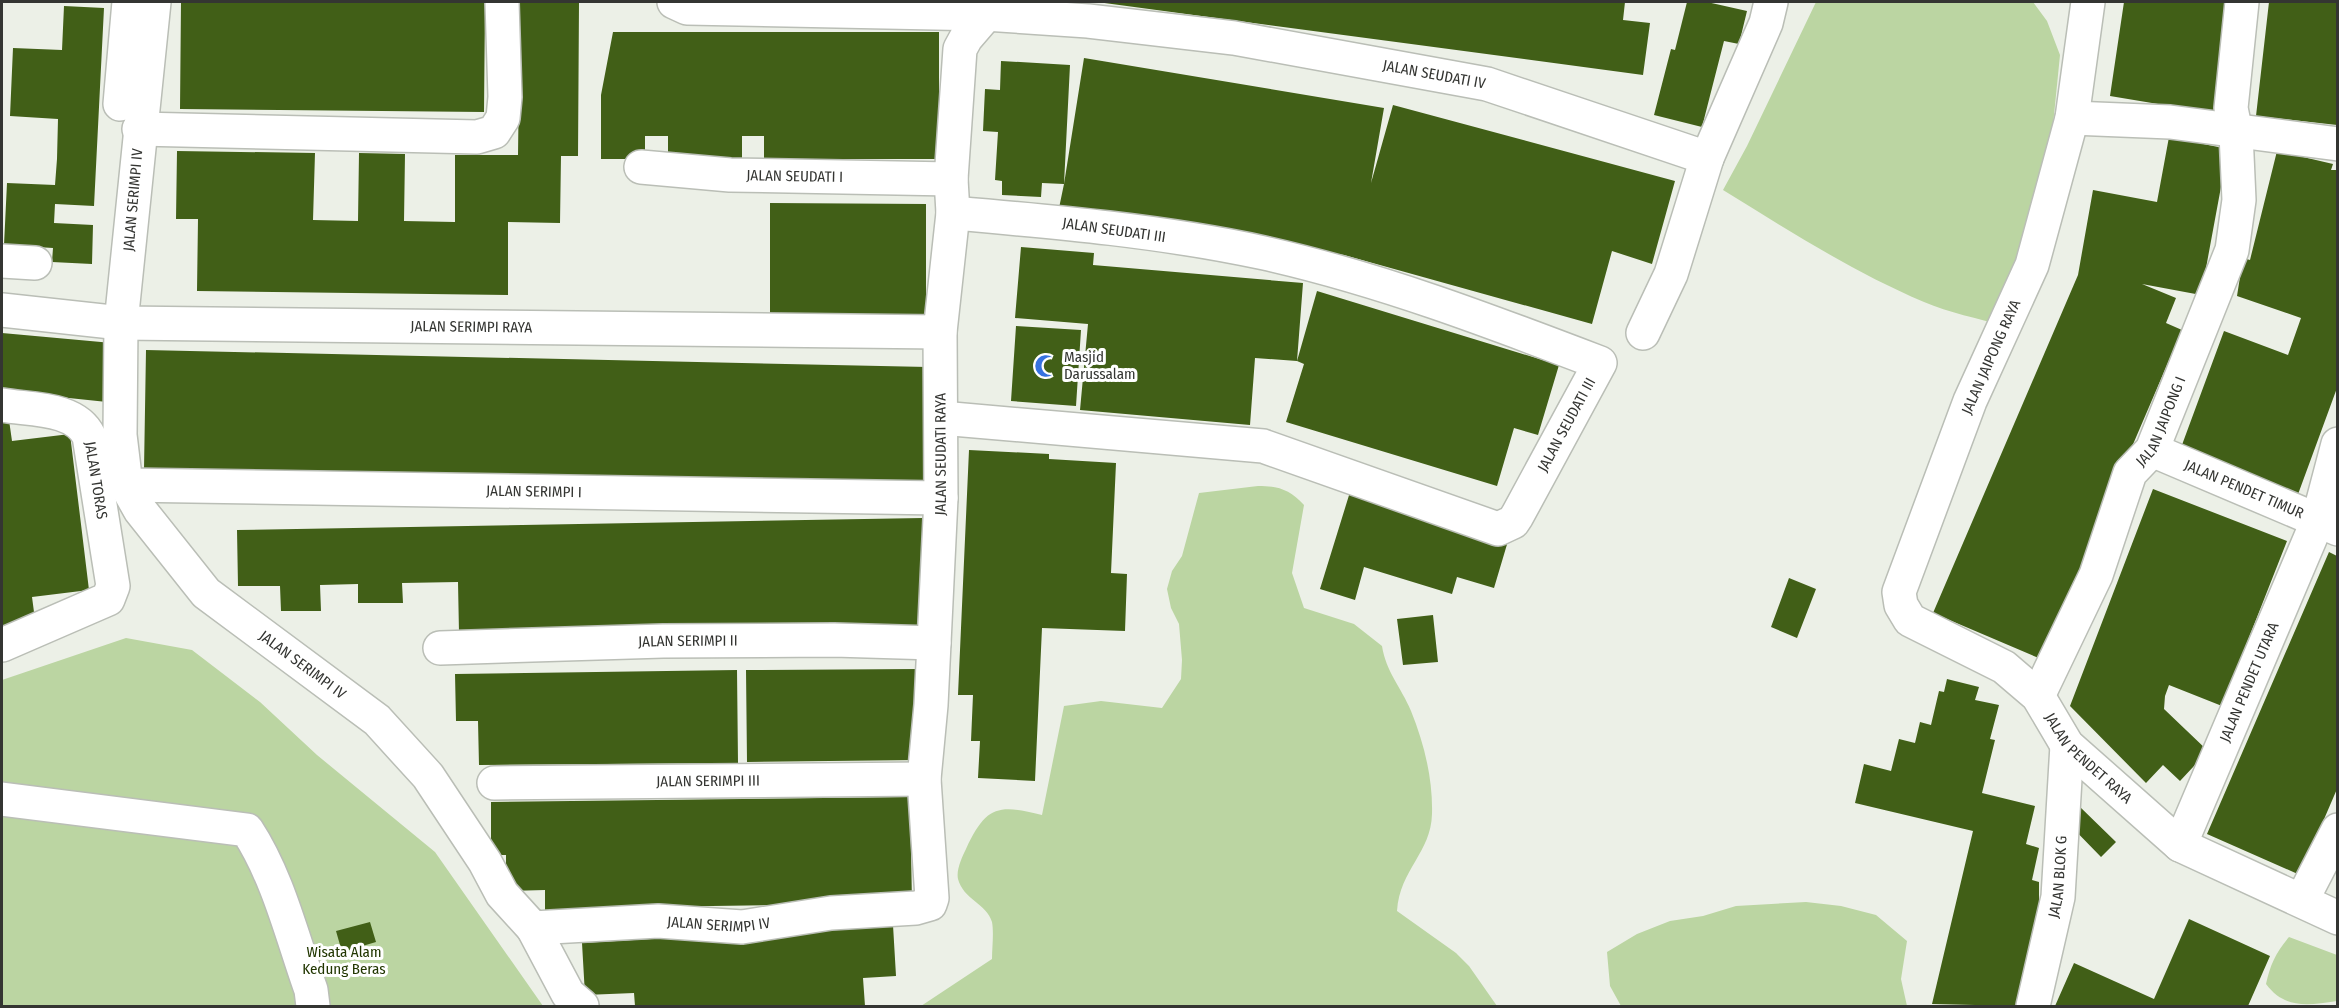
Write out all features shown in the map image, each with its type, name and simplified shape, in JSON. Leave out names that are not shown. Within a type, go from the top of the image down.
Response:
[{"type":"street","name":"JALAN SERIMPI IV","points":[[129,2],[111,322],[126,485],[140,510],[206,593],[377,720],[428,776],[502,894],[533,928],[658,921],[742,927],[831,913],[916,909]]},
{"type":"street","name":"JALAN SERIMPI IV","points":[[111,322],[139,129],[154,2]]},
{"type":"street","points":[[139,129],[477,137],[494,132],[503,118],[505,97],[502,2]]},
{"type":"street","points":[[1643,333],[1671,274],[1707,158],[1766,22],[1771,2]]},
{"type":"street","name":"JALAN JAIPONG RAYA","points":[[1899,592],[1970,401],[2032,265],[2072,118],[2088,2]]},
{"type":"street","name":"JALAN JAIPONG I","points":[[2038,696],[2096,575],[2130,473],[2152,450],[2232,250],[2239,200],[2236,133],[2231,108],[2242,2]]},
{"type":"street","name":"JALAN SEUDATI IV","points":[[676,4],[991,8],[1234,38],[1487,84],[1707,158]]},
{"type":"street","name":"JALAN SEUDATI RAYA","points":[[916,909],[930,904],[932,898],[924,779],[941,498],[940,332],[953,213],[951,179],[960,49],[966,38],[991,8]]},
{"type":"street","points":[[2072,118],[2170,122],[2236,133],[2337,144]]},
{"type":"street","name":"JALAN SEUDATI I","points":[[641,167],[730,175],[951,179]]},
{"type":"street","name":"JALAN SEUDATI III","points":[[941,418],[1263,446],[1498,529],[1513,522],[1517,516],[1600,363],[1441,302],[1264,253],[1087,224],[953,213]]},
{"type":"street","points":[[2,261],[35,263]]},
{"type":"street","name":"JALAN SERIMPI RAYA","points":[[2,310],[111,322],[940,332]]},
{"type":"street","name":"JALAN TORAS","points":[[2,405],[70,416],[84,425],[89,436],[113,586],[108,599],[2,645]]},
{"type":"street","name":"JALAN PENDET UTARA","points":[[2180,845],[2328,525],[2337,444]]},
{"type":"street","name":"JALAN PENDET TIMUR","points":[[2152,450],[2328,525]]},
{"type":"street","name":"JALAN SERIMPI I","points":[[126,485],[941,498]]},
{"type":"street","name":"JALAN PENDET RAYA","points":[[1899,592],[1901,605],[1910,620],[2004,667],[2038,696],[2067,746],[2180,845],[2337,918]]},
{"type":"street","name":"JALAN SERIMPI II","points":[[440,648],[675,641],[834,640],[934,643]]},
{"type":"street","name":"JALAN BLOK G","points":[[2033,1006],[2058,897],[2067,746]]},
{"type":"street","name":"JALAN SERIMPI III","points":[[494,783],[924,779]]},
{"type":"street","points":[[2,799],[248,830],[261,850],[271,875],[311,990],[313,1006]]},
{"type":"street","points":[[2302,900],[2337,830]]},
{"type":"street","points":[[533,928],[568,994],[582,1006]]},
{"type":"green space","points":[[1816,2],[2033,2],[2047,21],[2060,55],[2050,155],[2004,326],[1943,309],[1898,290],[1821,250],[1723,190],[1747,146]]},
{"type":"green space","points":[[1258,486],[1284,490],[1304,505],[1292,573],[1304,608],[1354,624],[1382,646],[1387,664],[1407,702],[1420,736],[1427,761],[1432,814],[1427,840],[1409,872],[1399,896],[1397,911],[1456,953],[1469,966],[1497,1006],[921,1006],[992,959],[992,922],[985,910],[965,892],[958,879],[963,856],[980,824],[987,816],[1004,810],[1042,815],[1064,706],[1101,701],[1162,708],[1181,679],[1182,660],[1179,624],[1171,608],[1167,589],[1172,571],[1182,556],[1199,493]]},
{"type":"green space","name":"Wisata Alam Kedung Beras","points":[[126,638],[192,650],[260,702],[317,755],[435,852],[543,1006],[2,1006],[2,680]]},
{"type":"green space","points":[[1806,902],[1841,906],[1876,915],[1907,941],[1901,979],[1907,1006],[1621,1006],[1610,986],[1607,952],[1637,934],[1670,921],[1703,916],[1736,906]]},
{"type":"green space","points":[[2289,937],[2337,955],[2337,1001],[2315,1004],[2296,1003],[2280,997],[2266,984],[2274,959]]},
{"type":"building","points":[[181,2],[485,2],[484,112],[180,109]]},
{"type":"building","points":[[520,2],[579,2],[578,156],[561,156],[560,223],[508,222],[508,295],[197,291],[198,219],[176,219],[177,151],[315,153],[313,220],[358,221],[359,153],[405,154],[404,221],[455,222],[455,155],[518,155]]},
{"type":"building","points":[[1097,2],[1625,2],[1623,20],[1650,23],[1643,75]]},
{"type":"building","points":[[1687,2],[1707,2],[1747,11],[1739,44],[1724,41],[1702,127],[1654,115],[1671,49],[1675,50]]},
{"type":"building","points":[[2124,2],[2234,2],[2218,114],[2110,96]]},
{"type":"building","points":[[2269,2],[2337,2],[2337,125],[2256,116]]},
{"type":"building","points":[[64,6],[104,8],[94,206],[55,204],[54,223],[93,225],[92,264],[52,262],[53,248],[4,245],[7,183],[55,185],[57,159],[58,119],[10,116],[13,48],[62,50]]},
{"type":"building","points":[[613,32],[939,32],[939,159],[764,159],[764,136],[742,136],[742,159],[668,159],[668,136],[645,136],[645,159],[601,159],[601,95]]},
{"type":"building","points":[[1084,58],[1384,108],[1371,183],[1393,105],[1675,181],[1652,264],[1612,251],[1592,324],[1344,255],[1059,208]]},
{"type":"building","points":[[1001,61],[1070,65],[1064,184],[1042,183],[1041,197],[1002,195],[1002,181],[995,180],[998,132],[983,131],[985,89],[1000,90]]},
{"type":"building","points":[[2169,137],[2228,149],[2201,295],[2142,284],[2176,298],[2166,323],[2182,330],[2041,659],[1933,613],[2078,275],[2093,190],[2157,202]]},
{"type":"building","points":[[2277,151],[2333,164],[2331,170],[2337,170],[2337,388],[2297,497],[2179,453],[2224,331],[2288,355],[2301,318],[2237,296],[2243,258],[2250,260]]},
{"type":"building","points":[[770,203],[926,204],[926,319],[770,318]]},
{"type":"building","points":[[1021,247],[1094,253],[1093,265],[1303,283],[1297,361],[1255,358],[1250,425],[1080,410],[1088,324],[1015,318]]},
{"type":"building","points":[[1317,291],[1559,365],[1538,435],[1514,428],[1497,486],[1286,422],[1304,364],[1297,361]]},
{"type":"building","name":"Masjid Darussalam","points":[[1016,326],[1081,330],[1076,406],[1011,401]]},
{"type":"building","points":[[2,333],[112,343],[107,402],[2,391]]},
{"type":"building","points":[[146,350],[928,367],[926,486],[144,469]]},
{"type":"building","points":[[9,420],[12,441],[70,434],[89,590],[32,597],[36,627],[2,631],[2,421]]},
{"type":"building","points":[[969,450],[1049,454],[1049,459],[1116,463],[1111,573],[1127,574],[1125,631],[1042,628],[1035,781],[978,778],[980,741],[971,741],[973,695],[958,695]]},
{"type":"building","points":[[2153,489],[2287,541],[2222,706],[2169,685],[2164,709],[2208,751],[2180,781],[2163,765],[2146,783],[2070,706]]},
{"type":"building","points":[[1350,492],[1508,541],[1494,588],[1457,577],[1452,594],[1364,567],[1355,600],[1320,589]]},
{"type":"building","points":[[923,518],[925,625],[459,633],[458,582],[402,583],[403,603],[358,603],[358,584],[320,585],[321,611],[281,611],[280,586],[238,586],[237,530]]},
{"type":"building","points":[[2329,552],[2337,556],[2337,789],[2300,875],[2207,834]]},
{"type":"building","points":[[1789,578],[1816,589],[1797,638],[1771,627]]},
{"type":"building","points":[[1433,615],[1438,662],[1403,665],[1397,619]]},
{"type":"building","points":[[919,669],[920,760],[747,762],[746,670]]},
{"type":"building","points":[[737,670],[738,763],[479,765],[478,721],[456,721],[455,674]]},
{"type":"building","points":[[1947,679],[1979,687],[1975,700],[1999,705],[1990,739],[1995,740],[1982,793],[2035,806],[2026,844],[2039,848],[2032,880],[2039,882],[2039,917],[2018,1006],[1932,1004],[1973,831],[1855,803],[1864,764],[1891,771],[1899,739],[1915,743],[1920,722],[1931,725],[1939,691],[1944,692]]},
{"type":"building","points":[[910,797],[912,903],[641,907],[545,918],[545,890],[506,891],[506,855],[491,855],[491,802]]},
{"type":"building","points":[[2078,805],[2116,842],[2101,857],[2064,819]]},
{"type":"building","points":[[2189,919],[2270,956],[2248,1006],[2055,1006],[2074,963],[2154,999]]},
{"type":"building","points":[[370,922],[376,942],[342,952],[336,931]]},
{"type":"building","points":[[893,925],[896,976],[863,978],[865,1006],[635,1006],[634,993],[585,995],[582,943]]},
{"type":"place","name":"Masjid Darussalam","points":[[1046,366]]}]
